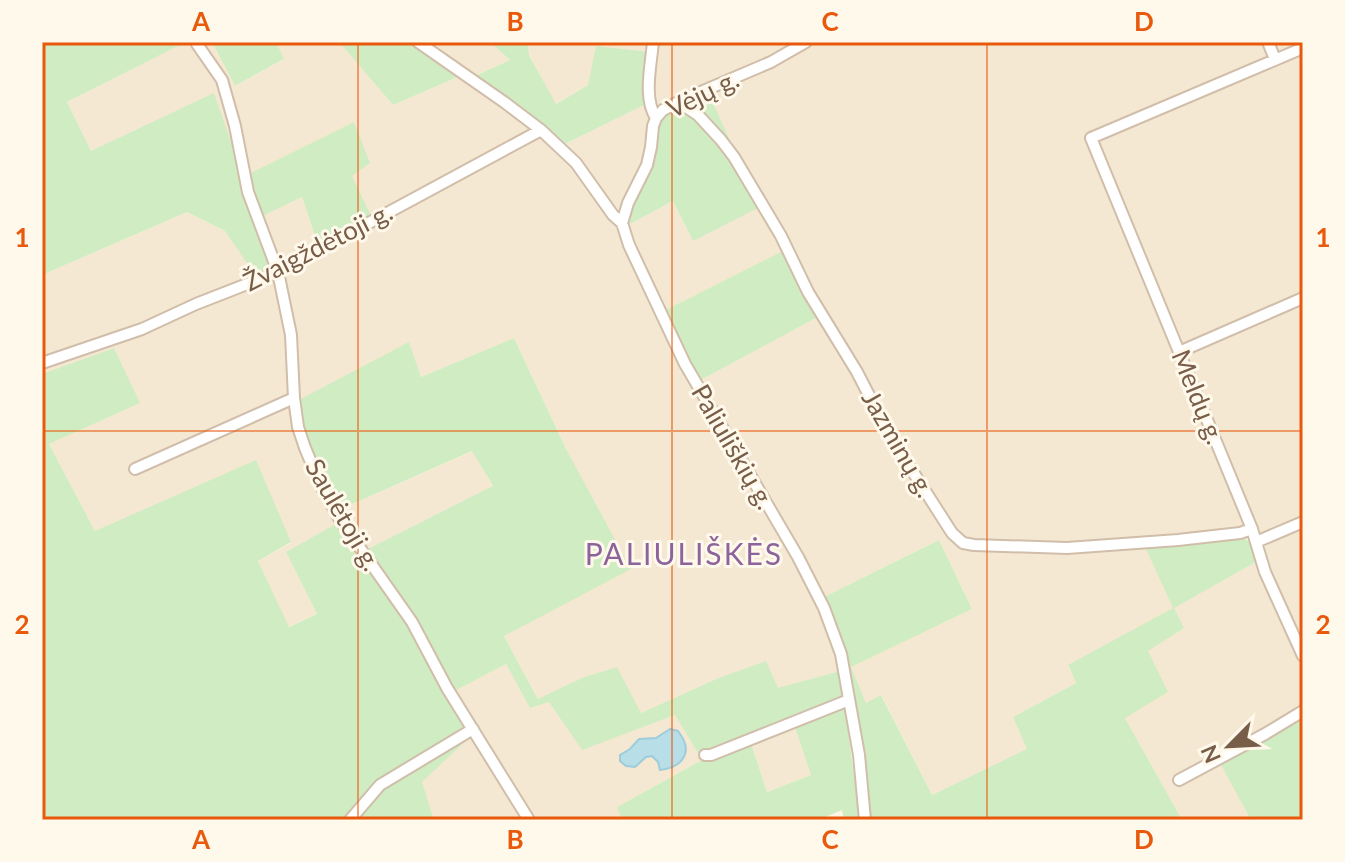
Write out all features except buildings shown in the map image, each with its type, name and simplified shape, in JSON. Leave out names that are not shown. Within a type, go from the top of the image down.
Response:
[{"type":"street","name":"Paliuliškių g.","points":[[418,42],[541,130],[576,163],[622,223],[629,245],[685,364],[798,557],[824,608],[841,654],[861,767],[865,820]]},
{"type":"street","points":[[653,42],[649,89],[651,109],[656,118]]},
{"type":"street","name":"Vėjų g.","points":[[622,223],[628,203],[647,165],[656,118],[663,110],[760,67],[806,42]]},
{"type":"street","points":[[1268,42],[1275,59],[1303,48]]},
{"type":"street","name":"Saulėtoji g.","points":[[197,44],[222,80],[248,192],[278,272],[291,335],[294,398],[301,437],[321,486],[346,528],[412,622],[447,688],[529,820]]},
{"type":"street","name":"Meldų g.","points":[[1275,59],[1091,138],[1252,529],[1265,572],[1303,656]]},
{"type":"street","name":"Jazminų g.","points":[[682,100],[734,157],[781,236],[808,292],[857,372],[890,436],[952,533],[963,543],[1067,548],[1178,540],[1252,529]]},
{"type":"street","name":"Žvaigždėtoji g.","points":[[42,363],[142,329],[278,272],[541,130]]},
{"type":"street","points":[[1179,352],[1303,298]]},
{"type":"street","points":[[135,469],[294,398]]},
{"type":"street","points":[[1256,542],[1303,522]]},
{"type":"street","points":[[705,755],[849,700]]},
{"type":"street","points":[[1179,780],[1303,711]]},
{"type":"street","points":[[350,820],[380,785],[473,729]]},
{"type":"shaded area","points":[[186,42],[212,42],[235,86],[283,60],[276,42],[339,42],[393,105],[460,76],[541,136],[585,179],[613,219],[682,368],[816,599],[840,671],[778,689],[766,662],[716,679],[641,713],[582,678],[539,700],[504,636],[550,610],[566,449],[514,338],[421,377],[408,342],[339,510],[473,451],[493,487],[356,555],[286,552],[317,614],[288,627],[258,561],[291,543],[95,531],[49,444],[139,403],[114,349],[42,374],[42,275],[187,212],[225,231],[302,197],[318,245],[371,216],[243,177],[91,152],[67,102]]},
{"type":"shaded area","points":[[431,42],[490,42],[510,60],[475,76]]},
{"type":"shaded area","points":[[528,42],[1303,42],[1303,519],[1266,535],[1261,533],[1255,522],[1199,534],[1074,544],[977,540],[960,534],[957,542],[1145,547],[1174,607],[1256,562],[1259,576],[1303,666],[1303,715],[1221,763],[1251,820],[1182,820],[1125,718],[1068,666],[1076,683],[1013,717],[1028,749],[932,795],[882,696],[866,703],[850,667],[972,609],[939,540],[824,597],[699,381],[816,318],[662,312],[626,226],[673,201],[693,241],[660,119],[652,170],[625,221],[563,145],[646,104],[588,85],[555,104],[529,54]]},
{"type":"shaded area","points":[[1303,527],[1303,647],[1264,551],[1271,540]]},
{"type":"shaded area","points":[[506,664],[530,707],[549,701],[582,749],[675,715],[702,760],[617,807],[622,820],[434,820],[421,782],[469,737],[445,696]]},
{"type":"shaded area","points":[[795,726],[811,775],[767,792],[751,743]]},
{"type":"green space","points":[[51,42],[186,42],[67,102],[91,151],[214,93],[243,177],[354,122],[370,163],[352,176],[371,216],[318,245],[302,197],[256,219],[273,269],[256,276],[225,231],[187,212],[42,275],[42,46]]},
{"type":"green space","points":[[212,42],[276,42],[284,59],[235,86]]},
{"type":"green space","points":[[339,42],[412,42],[460,76],[393,105]]},
{"type":"green space","points":[[490,42],[528,42],[529,55],[556,104],[588,85],[596,46],[649,52],[646,104],[563,145],[475,76],[510,60]]},
{"type":"green space","points":[[708,92],[760,207],[693,241],[673,201],[626,226],[625,221],[652,170],[660,119],[670,109]]},
{"type":"green space","points":[[781,252],[816,318],[699,381],[662,312]]},
{"type":"green space","points":[[514,338],[566,449],[631,569],[504,636],[538,699],[582,678],[617,667],[641,713],[716,679],[766,661],[778,688],[840,671],[860,820],[844,820],[842,810],[818,820],[622,820],[617,807],[702,760],[675,715],[582,750],[549,702],[530,708],[506,664],[445,696],[470,737],[422,782],[434,820],[42,820],[42,374],[114,348],[140,403],[49,444],[95,531],[256,460],[291,542],[258,561],[289,627],[317,614],[286,552],[336,524],[356,555],[493,486],[472,451],[339,510],[314,462],[297,401],[409,342],[421,377]],"holes":[[[795,727],[811,775],[767,792],[751,743]]]},
{"type":"green space","points":[[1241,537],[1254,550],[1256,562],[1174,608],[1184,628],[1148,651],[1168,692],[1125,718],[1182,820],[869,820],[865,764],[844,651],[824,597],[939,540],[972,609],[851,667],[866,703],[881,695],[932,795],[1027,749],[1013,717],[1076,683],[1068,665],[1173,608],[1145,547]]},
{"type":"green space","points":[[1303,715],[1303,820],[1251,820],[1220,763]]},
{"type":"water","points":[[670,729],[678,731],[683,738],[686,751],[680,762],[660,770],[652,756],[646,757],[635,767],[626,766],[620,761],[620,755],[639,739],[656,738]]},
{"type":"district","name":"PALIULIŠKĖS","points":[[684,555]]}]
